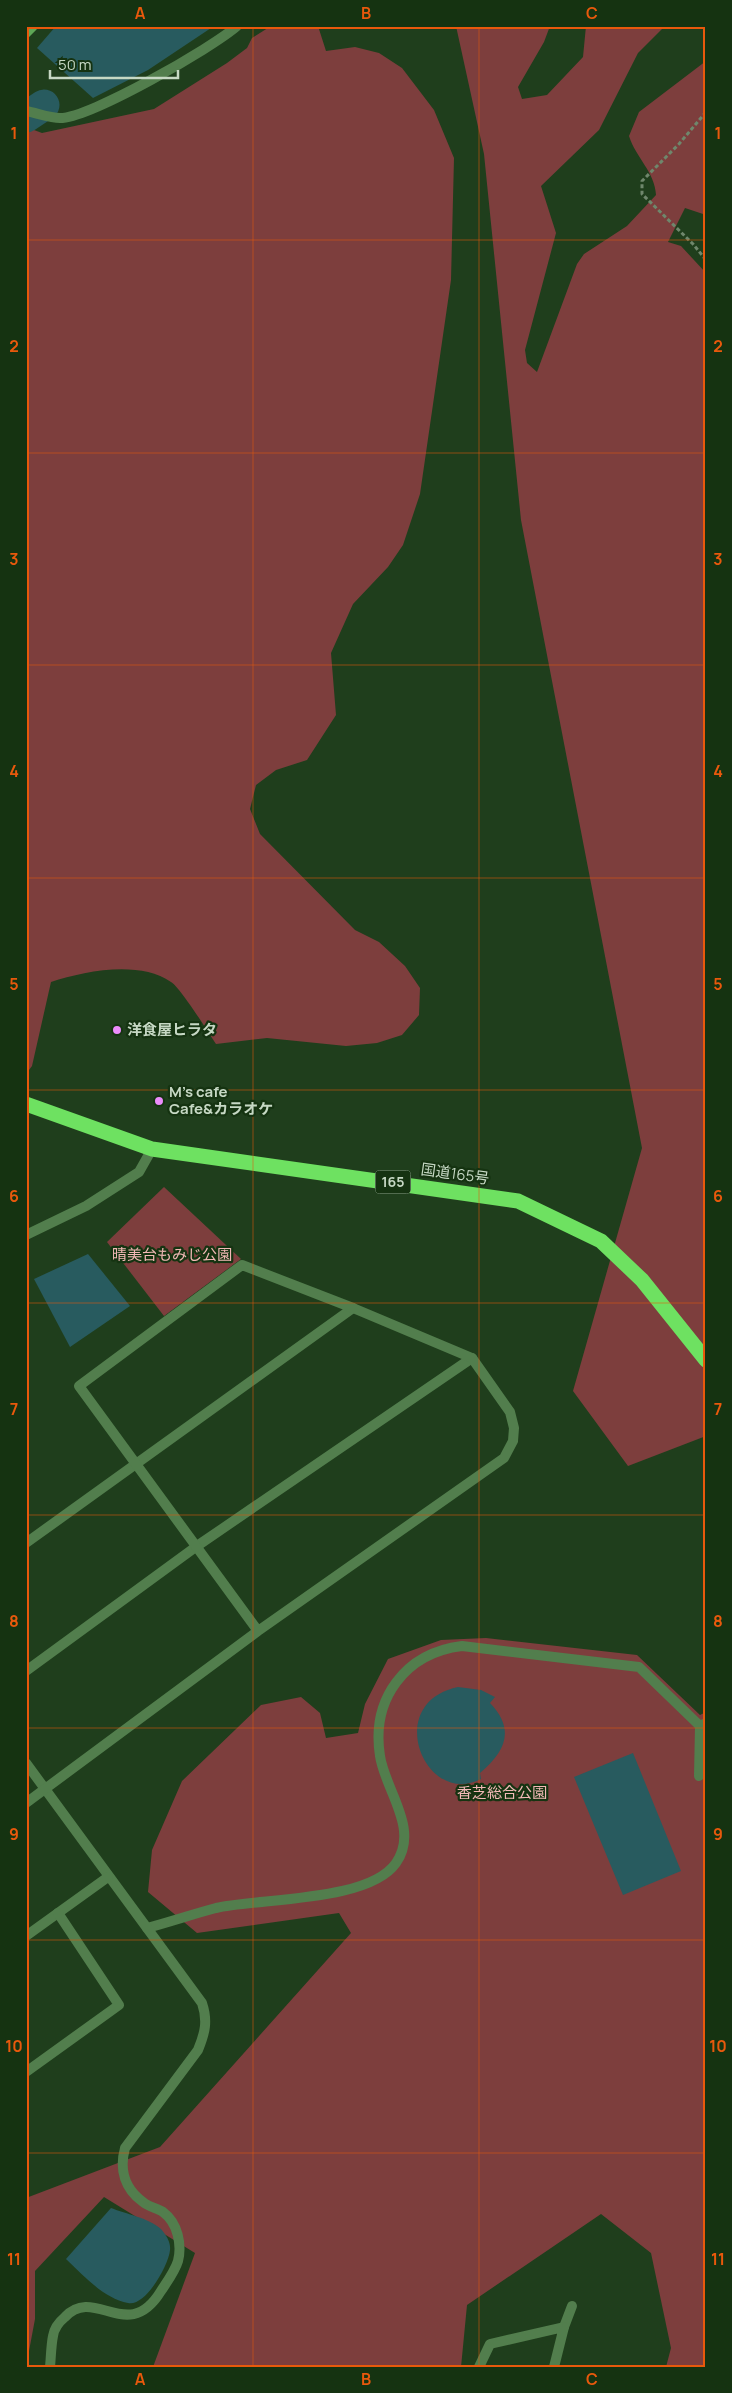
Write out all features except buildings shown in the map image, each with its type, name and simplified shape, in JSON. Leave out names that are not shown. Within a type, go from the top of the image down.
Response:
[{"type":"highway","name":"国道165号","points":[[26,1104],[152,1149],[518,1201],[601,1242],[642,1280],[706,1360]]},
{"type":"main road","points":[[26,32],[33,26]]},
{"type":"street","points":[[26,111],[60,118],[88,112],[184,61],[237,26]]},
{"type":"street","points":[[26,1235],[86,1206],[139,1172],[152,1149]]},
{"type":"street","points":[[26,1803],[258,1631],[504,1458],[513,1441],[514,1428],[510,1412],[472,1358],[353,1308],[242,1265],[80,1386],[258,1631]]},
{"type":"street","points":[[26,1543],[353,1308]]},
{"type":"street","points":[[26,1670],[198,1546],[472,1358]]},
{"type":"street","points":[[147,1928],[217,1908],[354,1889],[380,1878],[396,1863],[403,1845],[404,1827],[380,1758],[378,1743],[382,1710],[394,1684],[404,1671],[433,1652],[462,1646],[639,1666],[703,1724],[699,1776]]},
{"type":"street","points":[[26,1763],[202,2003],[206,2017],[206,2032],[198,2050],[125,2148],[122,2161],[124,2178],[131,2191],[144,2203],[164,2212],[175,2228],[178,2234],[179,2250],[177,2263],[152,2306],[142,2312],[130,2315],[115,2314],[99,2308],[86,2306],[69,2312],[59,2322],[53,2335],[50,2367]]},
{"type":"street","points":[[26,1936],[108,1877]]},
{"type":"street","points":[[26,2072],[119,2005],[58,1913]]},
{"type":"street","points":[[554,2367],[564,2327],[572,2306]]},
{"type":"street","points":[[479,2367],[490,2344],[564,2327]]},
{"type":"path","points":[[706,112],[679,144],[642,181],[642,194],[694,244],[706,260]]},
{"type":"green space","points":[[271,26],[318,26],[326,51],[355,47],[379,53],[402,68],[434,110],[454,158],[451,280],[420,494],[403,545],[388,567],[353,604],[331,653],[336,715],[307,760],[276,770],[256,785],[250,809],[260,834],[355,930],[379,942],[405,966],[420,988],[419,1015],[402,1035],[377,1043],[346,1046],[267,1038],[216,1044],[187,1001],[171,982],[158,975],[144,971],[128,969],[95,971],[51,982],[32,1066],[26,1074],[26,127],[42,133],[154,109],[227,63],[247,48],[252,38]]},
{"type":"green space","points":[[456,26],[550,26],[544,42],[518,87],[522,99],[547,95],[583,57],[586,26],[665,26],[638,53],[599,130],[541,186],[556,233],[525,350],[527,363],[537,372],[577,264],[584,254],[627,226],[656,195],[649,172],[629,136],[639,112],[706,61],[706,215],[685,208],[668,242],[681,246],[706,273],[706,1436],[628,1466],[573,1391],[642,1148],[521,520],[484,154]]},
{"type":"green space","name":"晴美台もみじ公園","points":[[164,1187],[241,1259],[164,1316],[107,1242]]},
{"type":"green space","name":"香芝総合公園","points":[[486,1638],[637,1655],[700,1715],[706,1712],[706,2367],[666,2367],[671,2348],[651,2253],[601,2214],[467,2305],[461,2367],[153,2367],[195,2253],[104,2197],[35,2271],[35,2319],[26,2367],[26,2198],[160,2147],[351,1933],[339,1913],[197,1933],[148,1892],[152,1850],[182,1781],[261,1705],[301,1697],[320,1713],[326,1738],[358,1733],[365,1704],[388,1659],[441,1640]]},
{"type":"water","points":[[56,26],[214,26],[148,70],[93,98],[37,48]]},
{"type":"water","points":[[88,1254],[130,1306],[70,1347],[34,1279]]},
{"type":"water","points":[[458,1687],[481,1690],[495,1697],[490,1703],[503,1722],[505,1731],[501,1749],[489,1765],[480,1773],[481,1779],[461,1784],[443,1779],[429,1767],[420,1750],[417,1731],[422,1712],[435,1697]]},
{"type":"water","points":[[633,1753],[681,1871],[623,1895],[574,1777]]},
{"type":"water","points":[[111,2208],[156,2225],[165,2234],[170,2244],[169,2256],[161,2274],[149,2292],[135,2302],[128,2303],[110,2296],[87,2279],[66,2259]]},
{"type":"waterway","points":[[26,117],[44,105]]},
{"type":"place","name":"洋食屋ヒラタ","points":[[117,1030]]},
{"type":"place","name":"M's cafe Cafe&カラオケ","points":[[159,1101]]}]
